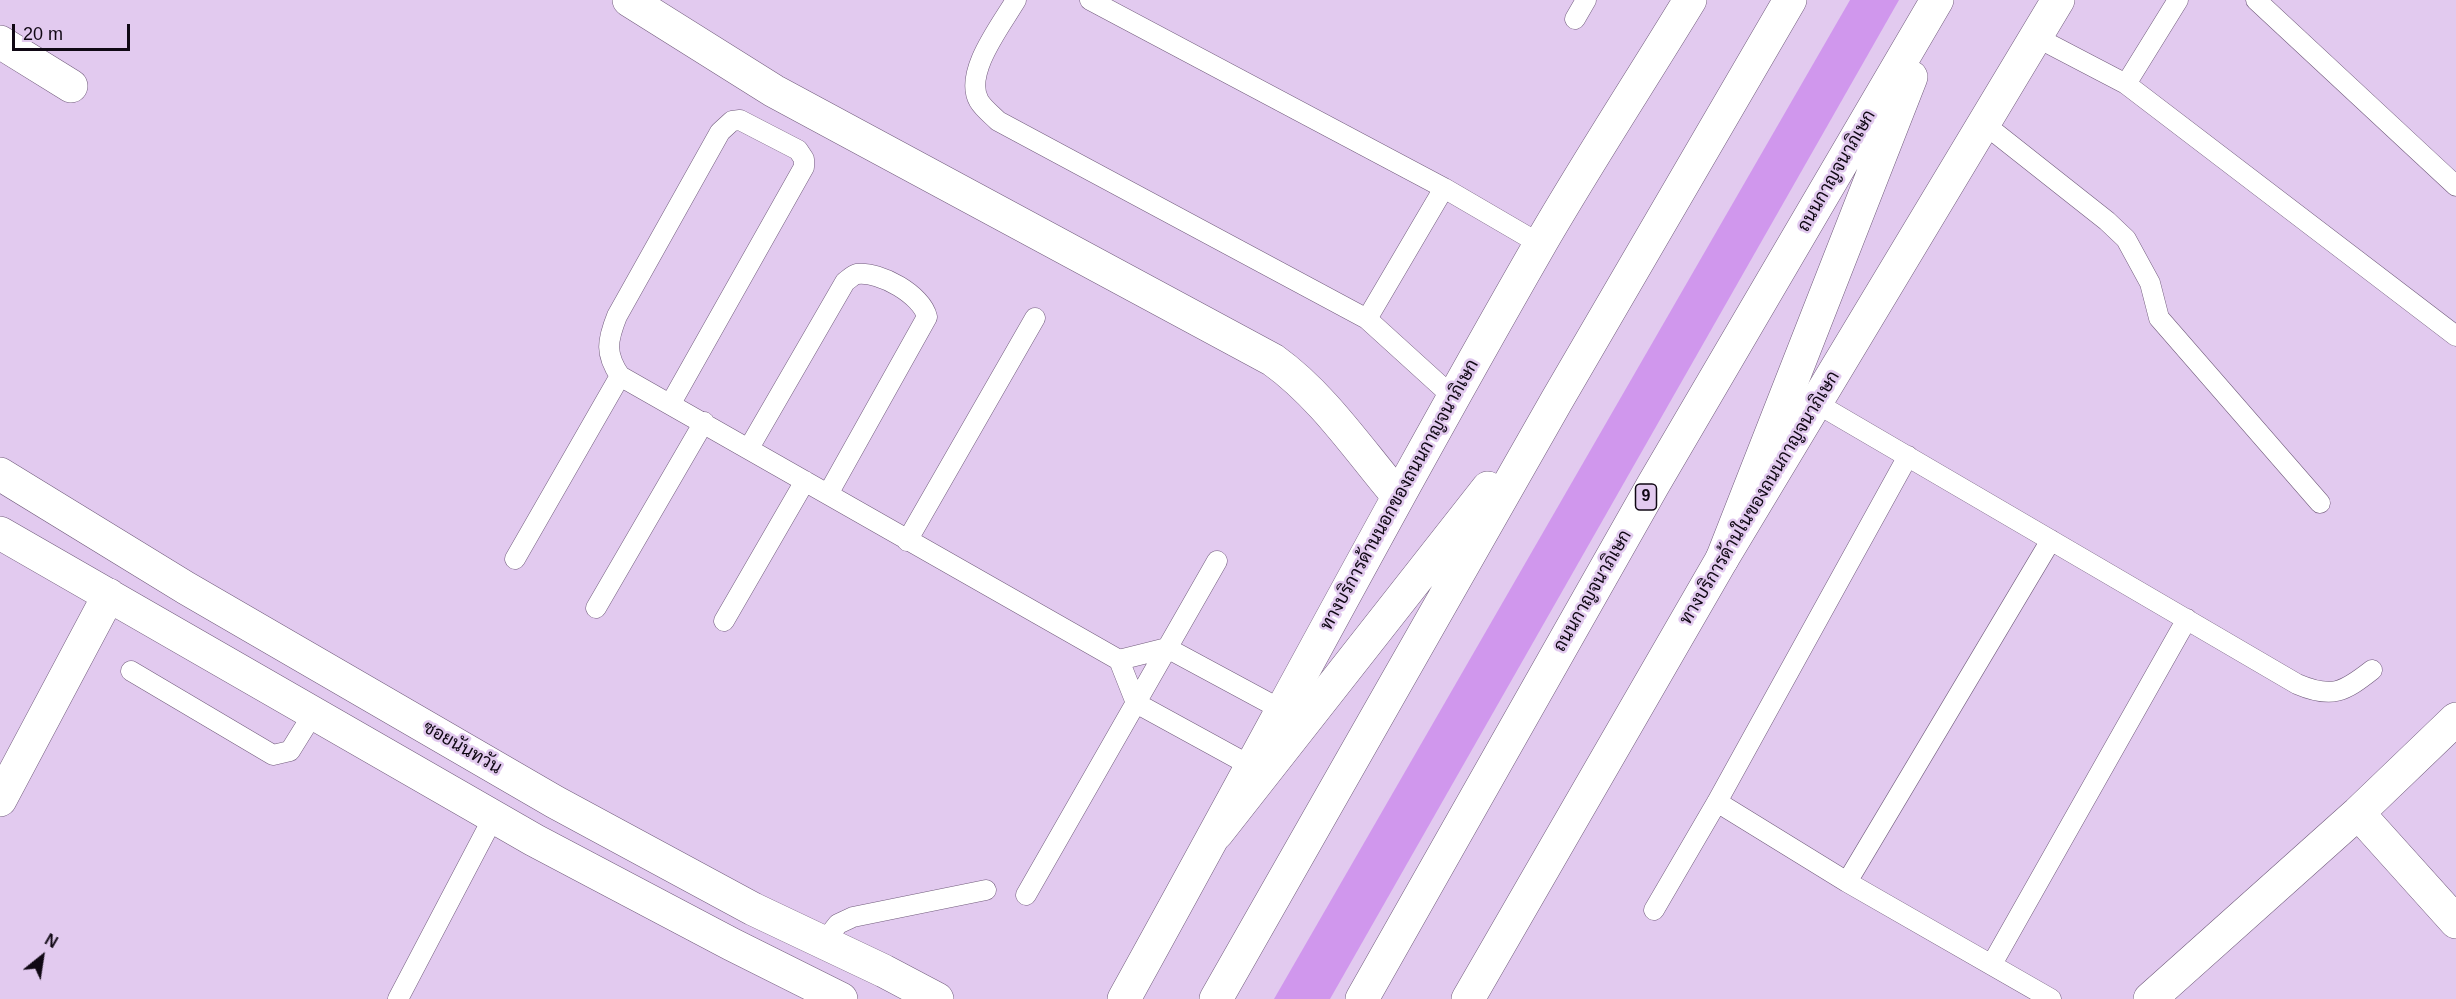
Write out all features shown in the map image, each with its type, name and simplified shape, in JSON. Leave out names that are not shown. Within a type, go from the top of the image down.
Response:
[{"type":"main road","points":[[629,0],[774,91],[1272,360],[1298,378],[1325,407],[1398,496]]},
{"type":"main road","name":"ทางบริการด้านนอกของถนนกาญจนาภิเษก","points":[[1124,999],[1398,496],[1540,244],[1690,0]]},
{"type":"main road","points":[[1216,999],[1557,400],[1790,0]]},
{"type":"main road","points":[[1722,559],[1939,0]]},
{"type":"main road","name":"ถนนกาญจนาภิเษก","points":[[1362,999],[1653,485],[1939,0]]},
{"type":"main road","name":"ทางบริการด้านในของถนนกาญจนาภิเษก","points":[[1479,995],[1722,559],[2058,0]]},
{"type":"main road","points":[[0,42],[70,86]]},
{"type":"main road","points":[[1216,833],[1557,400]]},
{"type":"main road","name":"ซอยนันทวัน","points":[[0,474],[252,627],[555,802],[753,909],[884,971],[937,999]]},
{"type":"main road","points":[[0,533],[534,840],[841,999]]},
{"type":"main road","points":[[0,800],[109,595]]},
{"type":"main road","points":[[234,667],[252,627]]},
{"type":"main road","points":[[2150,999],[2358,813],[2456,719]]},
{"type":"main road","points":[[534,840],[555,802]]},
{"type":"main road","points":[[2358,813],[2456,922]]},
{"type":"main road","points":[[731,944],[753,909]]},
{"type":"lane","points":[[1016,0],[977,68],[974,83],[979,100],[998,121],[1367,320],[1455,398]]},
{"type":"lane","points":[[1090,0],[1444,188],[1540,244]]},
{"type":"lane","points":[[1575,19],[1586,0]]},
{"type":"lane","points":[[2126,84],[2178,0]]},
{"type":"lane","points":[[2256,0],[2456,186]]},
{"type":"lane","points":[[2036,37],[2126,84],[2456,336]]},
{"type":"lane","points":[[671,403],[804,167],[804,159],[798,150],[748,122],[740,120],[732,122],[720,132],[616,316],[610,334],[609,352],[612,363],[621,376],[1119,660],[1136,703],[1251,766]]},
{"type":"lane","points":[[1983,123],[2107,221],[2126,239],[2150,283],[2159,318],[2320,503]]},
{"type":"lane","points":[[1367,320],[1444,188]]},
{"type":"lane","points":[[749,448],[845,282],[855,274],[867,274],[895,284],[920,302],[927,317],[828,494]]},
{"type":"lane","points":[[907,541],[1035,318]]},
{"type":"lane","points":[[515,559],[621,376]]},
{"type":"lane","points":[[1816,403],[2297,684],[2314,691],[2330,693],[2347,690],[2372,670]]},
{"type":"lane","points":[[596,608],[704,422]]},
{"type":"lane","points":[[1654,910],[1717,802],[1908,456]]},
{"type":"lane","points":[[724,621],[805,481]]},
{"type":"lane","points":[[1847,882],[2050,540]]},
{"type":"lane","points":[[1026,895],[1217,561]]},
{"type":"lane","points":[[1992,964],[2187,619]]},
{"type":"lane","points":[[1119,660],[1167,648],[1282,710]]},
{"type":"lane","points":[[131,672],[273,755],[290,751],[313,714]]},
{"type":"lane","points":[[1717,802],[1847,882],[2050,999]]},
{"type":"lane","points":[[398,999],[494,816]]},
{"type":"lane","points":[[822,943],[838,924],[853,917],[986,890]]},
{"type":"shaded area","points":[[1850,0],[1899,0],[1330,999],[1274,999]]}]
